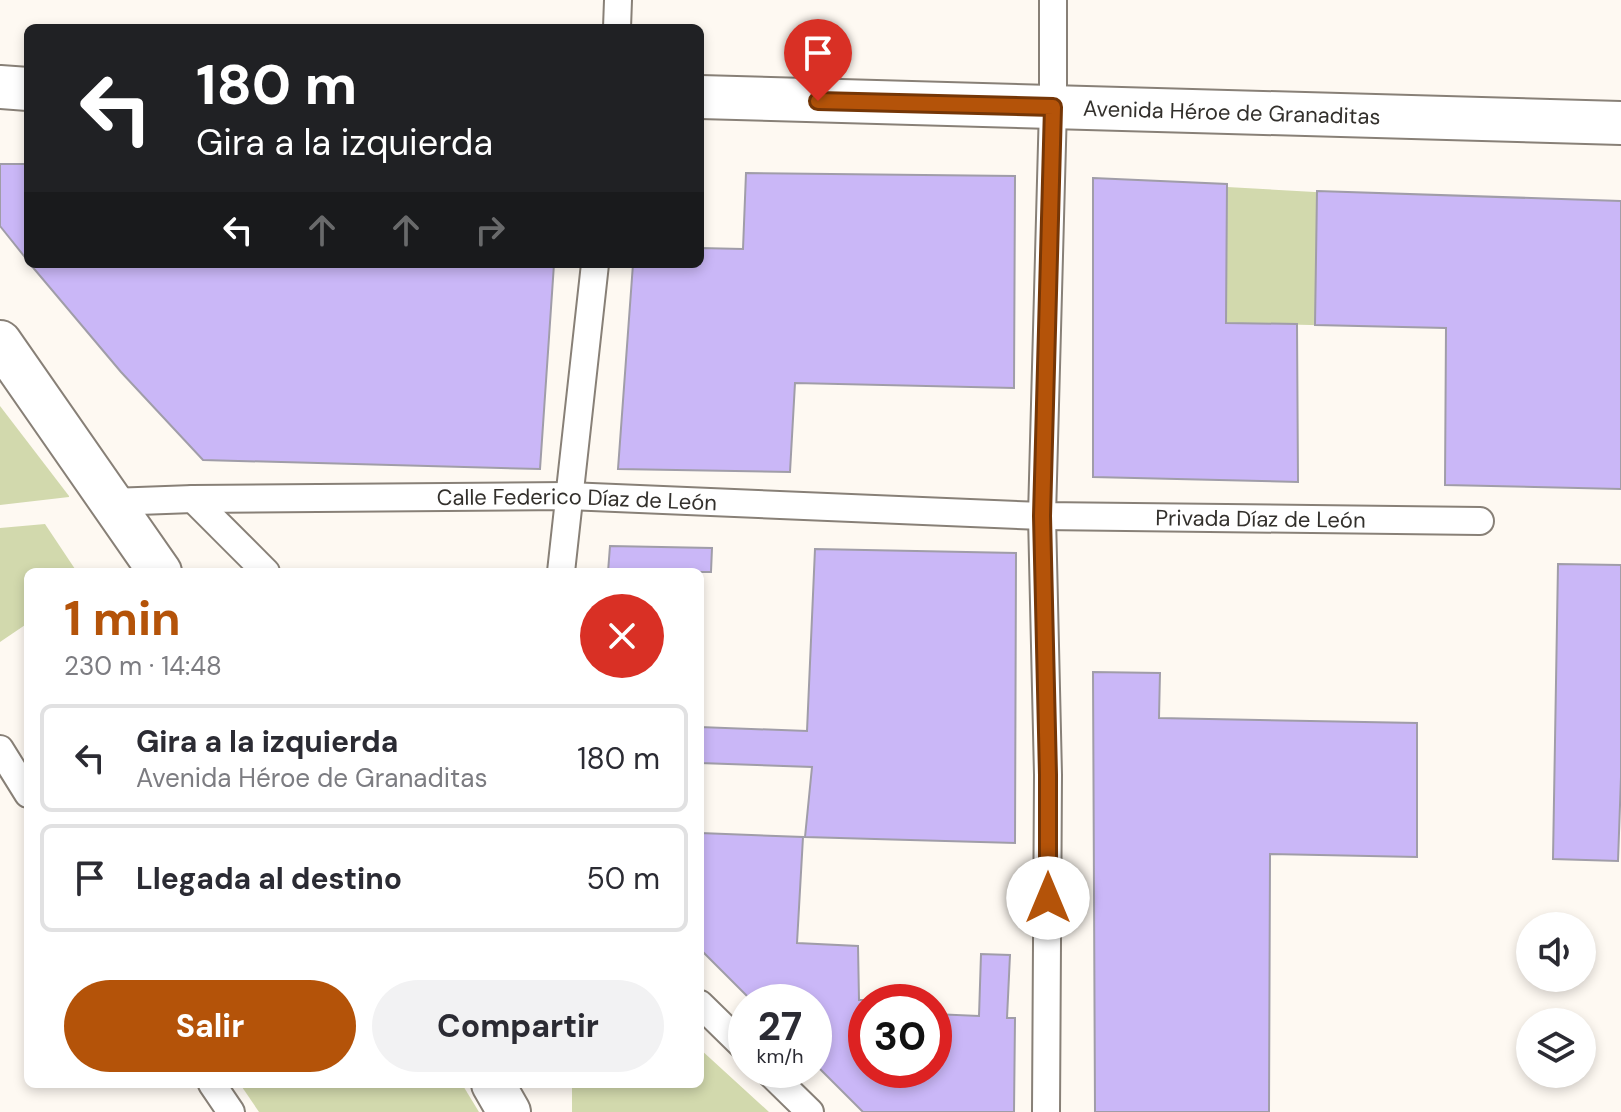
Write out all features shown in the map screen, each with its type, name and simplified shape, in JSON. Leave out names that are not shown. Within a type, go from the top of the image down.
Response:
[{"type":"main road","points":[[0,87],[24,89]]},
{"type":"main road","name":"Avenida Héroe de Granaditas","points":[[704,97],[1621,123]]},
{"type":"main road","points":[[0,342],[157,568]]},
{"type":"main road","points":[[495,1088],[510,1112]]},
{"type":"street","points":[[617,24],[618,0]]},
{"type":"street","points":[[1046,1112],[1048,775],[1042,516],[1053,0]]},
{"type":"street","points":[[561,568],[595,268]]},
{"type":"street","name":"Calle Federico Díaz de León","points":[[111,502],[568,496],[1042,516]]},
{"type":"street","points":[[193,499],[262,568]]},
{"type":"street","name":"Privada Díaz de León","points":[[1042,516],[1480,521]]},
{"type":"street","points":[[0,749],[24,788]]},
{"type":"street","points":[[704,1008],[728,1031]]},
{"type":"street","points":[[215,1088],[231,1112]]},
{"type":"street","points":[[510,1112],[513,1088]]},
{"type":"street","points":[[785,1088],[810,1112]]},
{"type":"green space","points":[[1227,187],[1386,196],[1389,327],[1226,323]]},
{"type":"green space","points":[[0,406],[69,496],[69,497],[0,505]]},
{"type":"green space","points":[[45,524],[74,568],[24,568],[24,626],[0,642],[0,528]]},
{"type":"green space","points":[[704,1053],[728,1075],[728,1088],[743,1088],[769,1112],[572,1112],[572,1088],[704,1088]]},
{"type":"green space","points":[[243,1088],[464,1088],[479,1112],[259,1112]]},
{"type":"building","points":[[0,164],[24,164],[24,256],[0,226]]},
{"type":"building","points":[[746,173],[1015,176],[1014,388],[795,383],[790,472],[618,469],[633,268],[704,268],[704,248],[743,249]]},
{"type":"building","points":[[1093,178],[1227,184],[1226,323],[1297,324],[1298,482],[1093,477]]},
{"type":"building","points":[[1317,191],[1621,201],[1621,489],[1445,485],[1446,328],[1315,325]]},
{"type":"building","points":[[33,268],[554,268],[540,469],[203,460],[121,372]]},
{"type":"building","points":[[610,546],[712,548],[711,572],[704,572],[704,568],[608,568]]},
{"type":"building","points":[[815,549],[1016,553],[1015,843],[805,837],[812,767],[704,763],[704,727],[807,731]]},
{"type":"building","points":[[1558,564],[1621,565],[1618,861],[1553,859]]},
{"type":"building","points":[[1093,672],[1160,673],[1159,718],[1417,723],[1417,857],[1270,854],[1269,1112],[1095,1112]]},
{"type":"building","points":[[704,833],[803,837],[797,943],[858,946],[859,984],[848,984],[848,1088],[952,1088],[952,1015],[979,1016],[981,954],[1010,955],[1007,1018],[1015,1018],[1014,1112],[863,1112],[832,1081],[832,984],[735,984],[704,953]]},
{"type":"route","points":[[818,101],[1053,107],[1042,516],[1048,898]]}]
